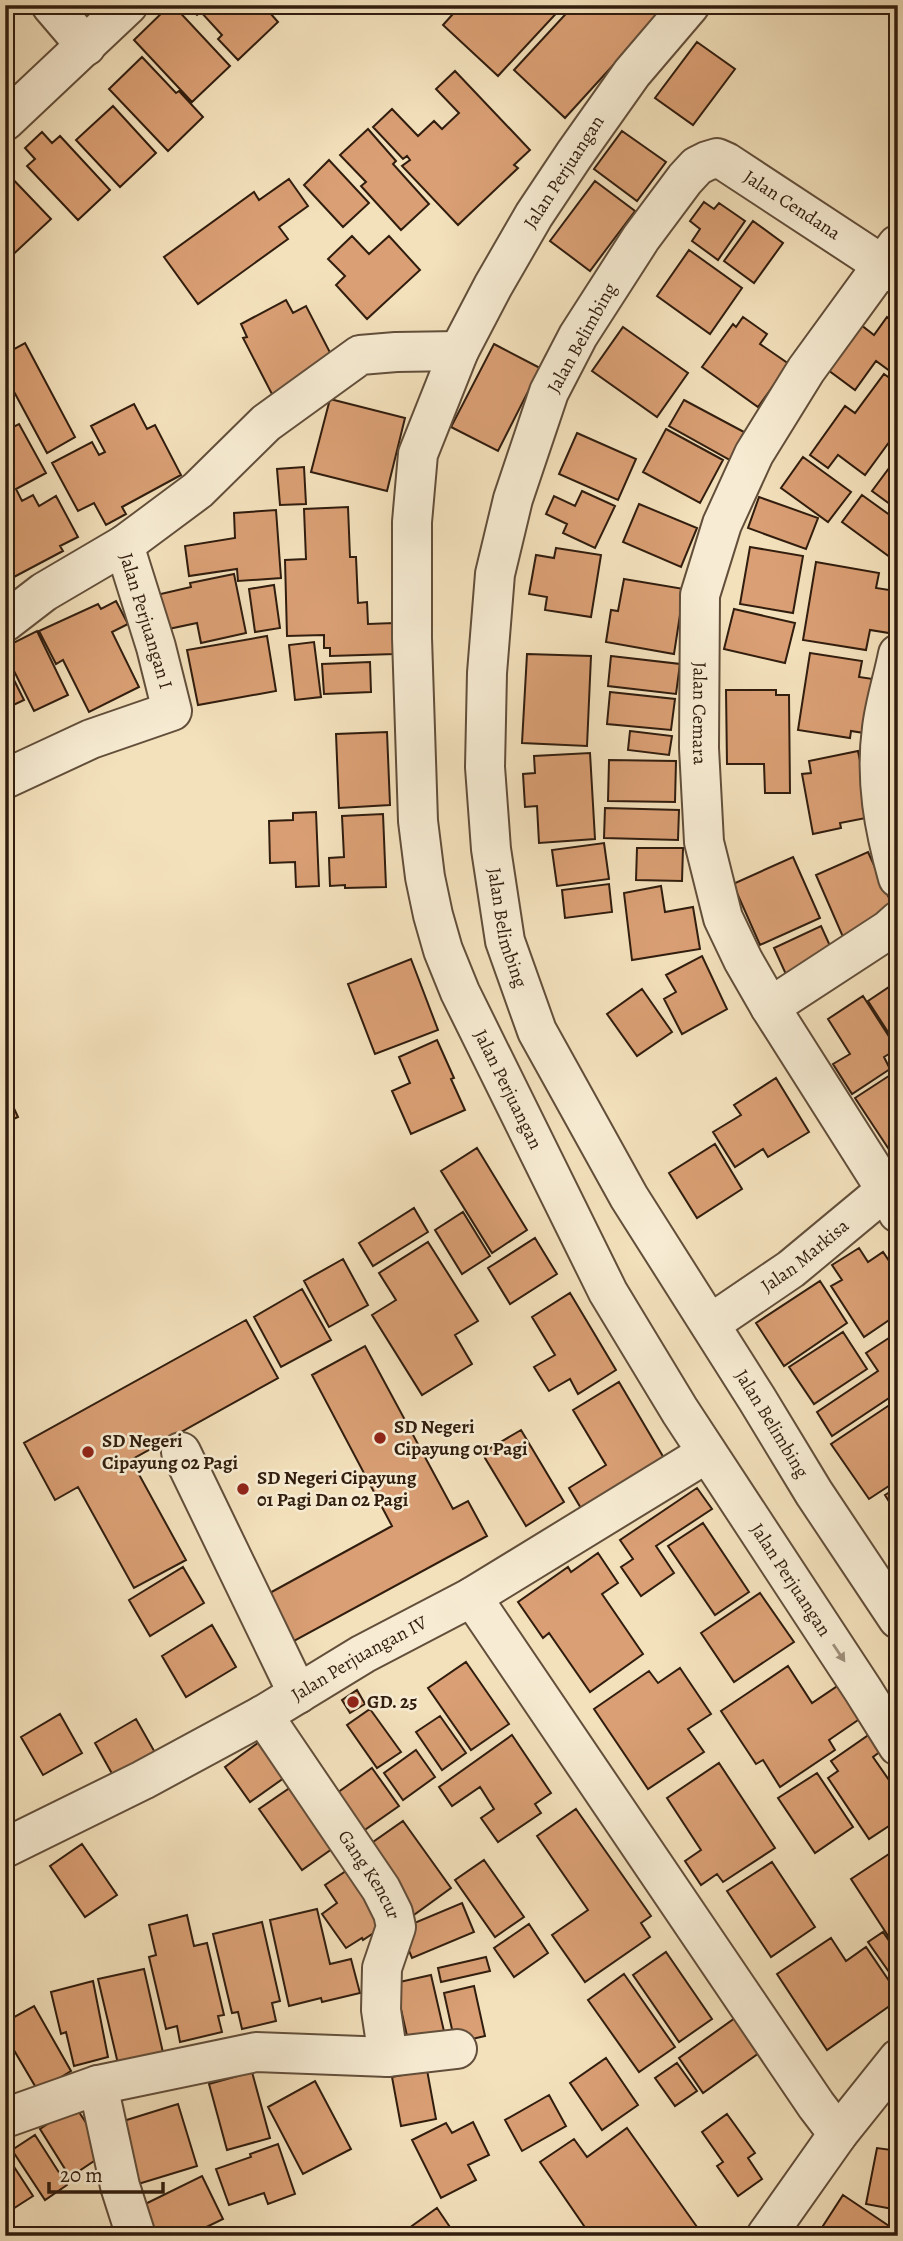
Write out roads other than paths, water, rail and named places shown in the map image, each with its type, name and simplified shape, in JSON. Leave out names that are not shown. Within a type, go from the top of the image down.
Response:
[{"type":"street","points":[[51,5],[86,46]]},
{"type":"street","points":[[5,121],[128,5]]},
{"type":"street","name":"Jalan Perjuangan","points":[[690,5],[632,73],[573,155],[500,274],[458,351],[418,454],[412,522],[412,638],[418,821],[425,877],[443,950],[460,992],[608,1292],[707,1453],[898,1746]]},
{"type":"street","name":"Jalan Cendana","points":[[685,179],[697,166],[717,158],[893,261]]},
{"type":"street","name":"Jalan Belimbing","points":[[685,179],[641,238],[578,336],[550,393],[513,499],[495,574],[486,673],[485,767],[491,849],[505,941],[537,1031],[629,1196],[814,1493],[898,1619]]},
{"type":"street","name":"Jalan Cemara","points":[[893,261],[806,370],[754,454],[722,524],[699,596],[699,748],[704,842],[723,918],[770,1007],[894,1196]]},
{"type":"street","points":[[124,545],[198,490],[266,424],[360,355],[458,351]]},
{"type":"street","name":"Jalan Perjuangan I","points":[[5,622],[44,592],[124,545],[156,647],[172,711],[91,739],[7,774]]},
{"type":"street","points":[[898,654],[882,729],[880,788],[884,828],[898,878]]},
{"type":"street","points":[[770,1007],[898,921]]},
{"type":"street","name":"Jalan Markisa","points":[[710,1324],[894,1196]]},
{"type":"street","points":[[181,1452],[298,1694]]},
{"type":"street","name":"Jalan Perjuangan IV","points":[[5,1848],[143,1780],[263,1715],[363,1654],[472,1597],[707,1453]]},
{"type":"street","points":[[472,1597],[838,2134]]},
{"type":"street","name":"Gang Kencur","points":[[263,1715],[381,1889],[393,1913],[396,1927],[382,1968],[382,2010],[388,2057]]},
{"type":"street","points":[[5,2118],[98,2085],[256,2052],[388,2057],[457,2049]]},
{"type":"street","points":[[766,2236],[838,2134],[898,2059]]},
{"type":"street","points":[[98,2085],[120,2186],[136,2236]]},
{"type":"place","name":"SD Negeri Cipayung 01 Pagi","points":[[380,1438]]},
{"type":"place","name":"SD Negeri Cipayung 02 Pagi","points":[[88,1452]]},
{"type":"place","name":"SD Negeri Cipayung 01 Pagi Dan 02 Pagi","points":[[243,1489]]},
{"type":"place","name":"GD. 25","points":[[353,1702]]}]
